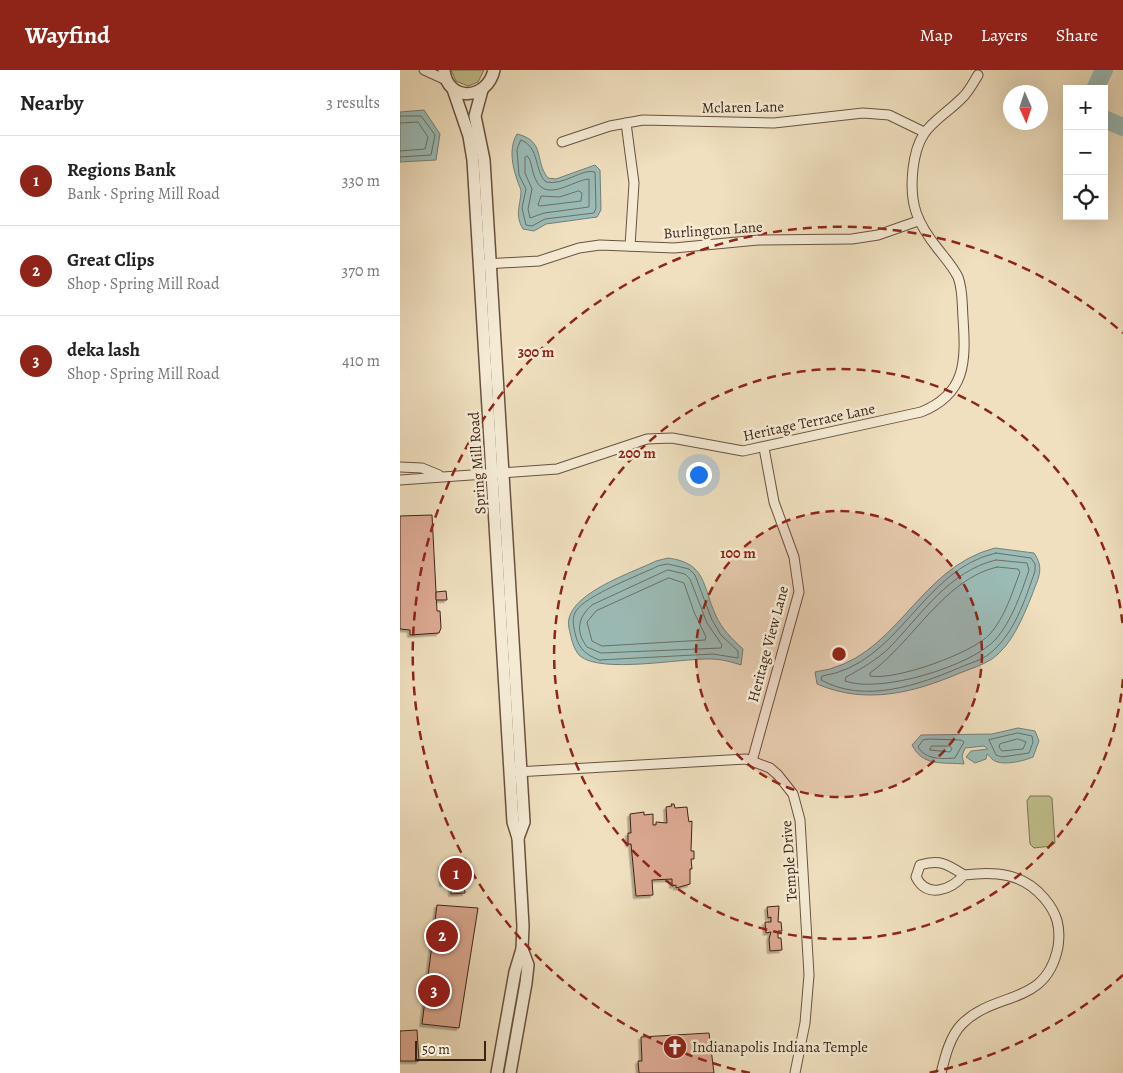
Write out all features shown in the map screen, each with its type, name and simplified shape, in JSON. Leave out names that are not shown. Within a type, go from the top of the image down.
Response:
[{"type":"street","points":[[424,70],[448,80],[467,94],[482,90]]},
{"type":"street","name":"Spring Mill Road","points":[[494,70],[492,78],[482,90],[475,116],[484,160],[485,264],[516,772],[513,822],[518,838],[523,926],[522,949],[515,972],[496,1073]]},
{"type":"street","points":[[918,221],[914,200],[913,171],[918,146],[924,132],[962,98],[978,75]]},
{"type":"street","name":"Spring Mill Road","points":[[448,80],[471,145],[485,264]]},
{"type":"street","name":"Mclaren Lane","points":[[562,142],[594,130],[626,123],[657,120],[774,122],[840,114],[878,113],[889,115],[924,132]]},
{"type":"street","points":[[626,123],[634,183],[630,246]]},
{"type":"street","name":"Burlington Lane","points":[[485,264],[539,261],[579,248],[600,245],[674,248],[758,240],[852,239],[878,235],[918,221]]},
{"type":"street","name":"Heritage Terrace Lane","points":[[439,475],[498,473],[566,467],[647,440],[672,438],[744,451],[921,412],[937,406],[951,393],[962,372],[966,352],[960,287],[954,269],[923,231],[918,221]]},
{"type":"street","name":"Heritage View Lane","points":[[752,761],[799,592],[794,557],[774,502],[764,448]]},
{"type":"street","points":[[400,467],[422,468],[439,475]]},
{"type":"street","points":[[400,480],[414,480],[439,475]]},
{"type":"street","name":"Temple Drive","points":[[516,772],[734,759],[752,761],[770,768],[778,775],[792,794],[800,820],[809,975],[805,1023],[795,1073]]},
{"type":"street","points":[[941,1073],[947,1052],[962,1024],[980,1011],[1021,994],[1043,982],[1051,971],[1058,942],[1059,926],[1056,914],[1041,894],[1031,886],[1008,874],[992,872],[964,876],[959,881],[942,890],[930,890],[921,886],[916,877],[920,865],[933,862],[944,864],[964,876]]},
{"type":"street","name":"Spring Mill Road","points":[[510,1073],[528,965],[522,949]]},
{"type":"shaded area","points":[[451,70],[484,70],[478,82],[468,86],[456,81]]},
{"type":"shaded area","points":[[1030,796],[1049,796],[1052,798],[1055,843],[1051,846],[1034,848],[1030,844],[1027,801]]},
{"type":"water","points":[[424,110],[440,134],[436,160],[400,162],[400,112]]},
{"type":"water","points":[[517,134],[532,141],[548,178],[556,179],[595,165],[600,170],[601,210],[597,217],[546,224],[534,231],[523,229],[518,214],[521,190],[514,169],[512,155],[512,148]]},
{"type":"water","points":[[995,548],[1034,553],[1040,569],[1032,595],[1016,630],[1005,646],[992,659],[925,686],[889,694],[853,694],[817,684],[815,672],[843,664],[867,651],[945,574],[968,559]]},
{"type":"water","points":[[668,558],[690,565],[697,571],[705,586],[718,621],[743,649],[741,665],[719,660],[698,659],[623,665],[591,661],[580,656],[574,646],[569,628],[570,616],[576,605],[587,595],[616,579],[656,561]]},
{"type":"water","points":[[1018,728],[1035,731],[1039,741],[1033,757],[1001,763],[992,759],[987,754],[986,759],[975,763],[966,757],[971,751],[988,749],[984,746],[965,748],[962,756],[964,764],[941,763],[922,757],[912,745],[921,735],[992,734]]},
{"type":"building","points":[[432,515],[437,611],[440,611],[441,628],[439,633],[410,635],[410,630],[400,629],[400,516]]},
{"type":"building","points":[[446,591],[447,600],[436,600],[436,592]]},
{"type":"building","points":[[671,804],[674,804],[675,808],[687,807],[689,822],[692,821],[691,851],[694,851],[694,859],[691,859],[690,884],[676,888],[676,885],[672,886],[672,879],[652,880],[653,895],[636,896],[631,844],[628,844],[628,833],[631,833],[630,814],[644,812],[644,815],[653,814],[653,825],[656,825],[656,822],[667,823],[666,807],[672,806]]},
{"type":"building","points":[[470,863],[471,882],[442,884],[441,865]]},
{"type":"building","points":[[451,883],[464,883],[465,893],[451,894]]},
{"type":"building","points":[[437,905],[478,908],[459,1028],[422,1024]]},
{"type":"building","points":[[779,906],[778,922],[781,922],[782,931],[778,931],[778,938],[781,938],[782,950],[770,951],[769,939],[771,932],[766,933],[765,922],[771,922],[771,917],[768,918],[767,907]]},
{"type":"building","points":[[417,1030],[419,1061],[400,1061],[400,1031]]},
{"type":"building","name":"Indianapolis Indiana Temple","points":[[709,1033],[714,1073],[639,1073],[638,1061],[642,1061],[641,1037]]},
{"type":"waterway","points":[[1097,85],[1104,70]]},
{"type":"waterway","points":[[1108,121],[1123,127]]},
{"type":"place","name":"Regions Bank","points":[[456,874]]},
{"type":"place","name":"Great Clips","points":[[442,936]]},
{"type":"place","name":"deka lash","points":[[434,991]]},
{"type":"place","name":"Indianapolis Indiana Temple","points":[[675,1047]]}]
